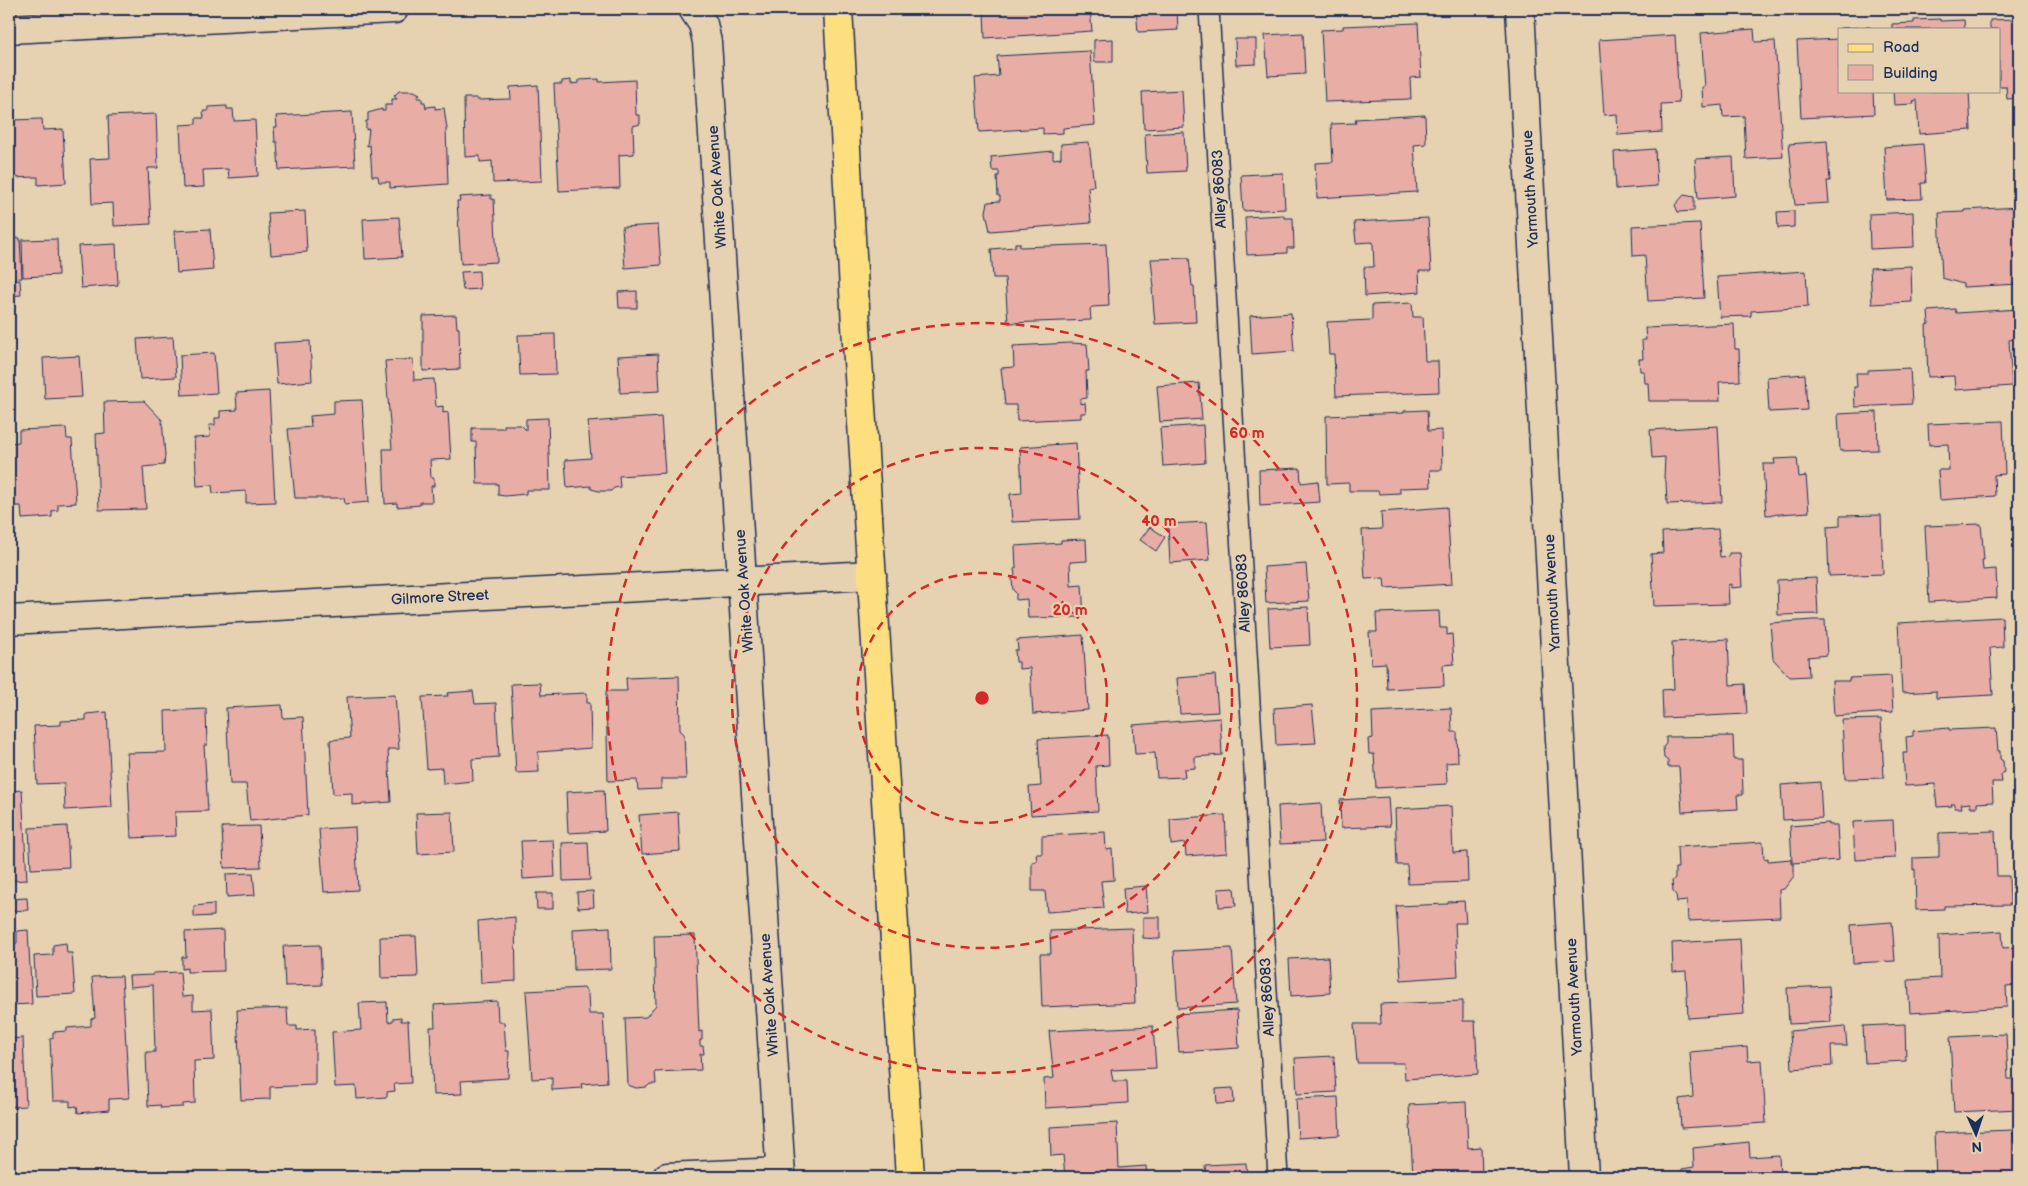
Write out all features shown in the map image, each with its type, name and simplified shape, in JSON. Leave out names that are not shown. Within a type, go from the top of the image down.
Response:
[{"type":"main road","points":[[838,9],[910,1177]]},
{"type":"street","points":[[9,29],[394,9]]},
{"type":"street","name":"White Oak Avenue","points":[[693,9],[703,24],[707,42],[744,581],[781,1174]]},
{"type":"street","name":"Yarmouth Avenue","points":[[1520,9],[1584,1177]]},
{"type":"street","name":"Gilmore Street","points":[[9,620],[872,575]]},
{"type":"street","points":[[667,1177],[781,1174]]},
{"type":"lane","name":"Alley 86083","points":[[1209,9],[1278,1177]]},
{"type":"building","points":[[984,9],[1090,9],[1092,31],[985,38]]},
{"type":"building","points":[[1136,9],[1177,9],[1178,30],[1138,32]]},
{"type":"building","points":[[2017,19],[2019,30],[2019,98],[2007,99],[2006,86],[2000,86],[2000,28],[1990,28],[1990,20]]},
{"type":"building","points":[[1914,20],[1964,20],[1965,28],[1892,28],[1892,24],[1914,23]]},
{"type":"building","points":[[1418,23],[1421,77],[1410,78],[1411,99],[1325,102],[1321,30],[1343,29],[1343,26]]},
{"type":"building","points":[[1754,29],[1755,42],[1775,41],[1783,157],[1746,159],[1744,116],[1723,117],[1722,105],[1703,107],[1702,87],[1705,87],[1701,33]]},
{"type":"building","points":[[1303,33],[1305,74],[1268,76],[1265,35]]},
{"type":"building","points":[[1675,35],[1679,103],[1661,104],[1662,132],[1618,135],[1617,114],[1604,115],[1599,40]]},
{"type":"building","points":[[1113,39],[1113,62],[1094,62],[1094,40]]},
{"type":"building","points":[[1235,39],[1256,39],[1256,64],[1236,65]]},
{"type":"building","points":[[1838,39],[1838,92],[1873,92],[1874,114],[1801,118],[1797,41]]},
{"type":"building","points":[[1090,51],[1095,125],[1063,128],[1063,133],[1043,134],[1043,128],[979,132],[975,78],[999,76],[997,56]]},
{"type":"building","points":[[599,79],[599,82],[635,80],[636,115],[640,115],[640,124],[633,126],[634,154],[619,155],[620,188],[559,191],[554,84],[562,84],[562,81],[571,80],[571,84],[579,83],[579,80]]},
{"type":"building","points":[[538,85],[542,181],[493,183],[492,161],[480,162],[480,156],[465,157],[464,98],[477,98],[477,100],[511,99],[510,87]]},
{"type":"building","points":[[1182,90],[1184,127],[1144,129],[1142,92]]},
{"type":"building","points":[[399,91],[414,91],[420,94],[417,98],[422,98],[426,109],[427,107],[435,106],[435,109],[444,108],[447,129],[448,184],[390,188],[390,182],[379,182],[378,176],[372,176],[370,145],[367,146],[369,129],[366,130],[366,121],[368,121],[368,113],[382,109],[382,111],[385,111],[385,105],[392,105],[392,99],[397,99],[394,96]]},
{"type":"building","points":[[1893,92],[1969,92],[1971,130],[1919,134],[1917,100],[1913,101],[1914,104],[1894,105]]},
{"type":"building","points":[[227,106],[227,109],[233,109],[234,121],[255,120],[258,176],[229,178],[228,169],[203,170],[204,187],[183,188],[180,125],[196,124],[196,118],[204,118],[203,111],[208,111],[208,107]]},
{"type":"building","points":[[352,112],[355,166],[279,170],[274,127],[277,127],[276,116]]},
{"type":"building","points":[[156,114],[158,168],[148,168],[151,224],[114,226],[113,203],[92,204],[90,159],[110,158],[108,116]]},
{"type":"building","points":[[1425,115],[1426,144],[1414,145],[1417,192],[1317,198],[1315,163],[1333,162],[1331,124],[1356,123],[1355,119]]},
{"type":"building","points":[[42,119],[43,130],[63,129],[66,183],[38,185],[38,177],[11,178],[12,195],[9,195],[9,124],[13,124],[12,120]]},
{"type":"building","points":[[1184,132],[1186,171],[1147,173],[1145,134]]},
{"type":"building","points":[[1827,141],[1830,181],[1827,181],[1829,203],[1795,205],[1789,144]]},
{"type":"building","points":[[1089,142],[1094,186],[1088,187],[1091,223],[990,231],[986,212],[988,202],[1000,201],[997,176],[999,176],[999,171],[992,171],[991,157],[1053,151],[1053,159],[1061,158],[1061,144]]},
{"type":"building","points":[[1923,144],[1926,183],[1921,183],[1922,199],[1887,200],[1884,147]]},
{"type":"building","points":[[1655,149],[1657,186],[1616,189],[1614,152]]},
{"type":"building","points":[[1733,157],[1735,196],[1698,199],[1695,159]]},
{"type":"building","points":[[1283,173],[1285,209],[1243,211],[1241,175]]},
{"type":"building","points":[[491,195],[491,199],[494,199],[497,262],[461,264],[457,201],[460,201],[459,197]]},
{"type":"building","points":[[1684,195],[1694,197],[1694,211],[1678,212],[1675,205]]},
{"type":"building","points":[[2019,207],[2019,284],[1963,287],[1963,284],[1942,278],[1939,213]]},
{"type":"building","points":[[305,211],[307,252],[271,255],[268,213]]},
{"type":"building","points":[[1794,211],[1794,227],[1778,228],[1777,212]]},
{"type":"building","points":[[1913,212],[1914,247],[1870,249],[1869,214]]},
{"type":"building","points":[[1284,215],[1284,218],[1293,218],[1294,248],[1287,248],[1287,253],[1247,255],[1245,217]]},
{"type":"building","points":[[399,217],[402,257],[365,259],[363,219]]},
{"type":"building","points":[[1428,218],[1431,271],[1419,271],[1420,292],[1365,296],[1364,267],[1374,267],[1373,242],[1356,243],[1354,222]]},
{"type":"building","points":[[1700,223],[1704,298],[1648,301],[1645,255],[1633,256],[1632,226]]},
{"type":"building","points":[[658,225],[661,265],[625,268],[622,227]]},
{"type":"building","points":[[210,229],[213,270],[177,273],[174,231]]},
{"type":"building","points":[[20,238],[22,278],[9,279],[9,239]]},
{"type":"building","points":[[57,239],[58,275],[23,277],[22,240]]},
{"type":"building","points":[[1015,243],[1020,243],[1020,247],[1106,244],[1109,306],[1092,307],[1090,309],[1091,320],[1008,323],[1005,278],[993,278],[991,249],[1015,247]]},
{"type":"building","points":[[116,244],[118,285],[81,288],[78,246]]},
{"type":"building","points":[[1189,258],[1192,286],[1194,286],[1196,322],[1155,324],[1151,259]]},
{"type":"building","points":[[1911,266],[1912,302],[1872,304],[1870,268]]},
{"type":"building","points":[[479,271],[480,289],[463,290],[461,272]]},
{"type":"building","points":[[1806,271],[1808,307],[1751,311],[1751,316],[1720,317],[1717,277]]},
{"type":"building","points":[[20,280],[21,295],[9,296],[9,281]]},
{"type":"building","points":[[637,291],[637,308],[619,308],[618,292]]},
{"type":"building","points":[[1412,303],[1413,317],[1423,317],[1425,361],[1438,361],[1439,392],[1336,396],[1334,354],[1329,354],[1327,322],[1372,320],[1372,305]]},
{"type":"building","points":[[1955,309],[1956,313],[2019,309],[2019,339],[2009,340],[2012,386],[1955,390],[1954,376],[1928,377],[1926,325],[1929,324],[1928,311]]},
{"type":"building","points":[[1291,313],[1294,351],[1252,354],[1250,316]]},
{"type":"building","points":[[456,315],[457,328],[459,328],[460,369],[423,371],[423,316]]},
{"type":"building","points":[[1734,324],[1735,349],[1739,349],[1740,381],[1719,382],[1720,401],[1649,401],[1648,383],[1645,383],[1644,371],[1640,371],[1639,359],[1643,359],[1642,340],[1646,340],[1645,328]]},
{"type":"building","points":[[555,334],[556,374],[520,375],[518,335]]},
{"type":"building","points":[[173,337],[176,377],[140,379],[137,339]]},
{"type":"building","points":[[310,341],[312,381],[277,384],[274,343]]},
{"type":"building","points":[[1087,344],[1089,371],[1086,371],[1087,398],[1080,399],[1080,404],[1085,403],[1086,413],[1081,413],[1081,418],[1017,421],[1016,405],[1005,405],[1001,368],[1014,367],[1013,346]]},
{"type":"building","points":[[214,353],[217,393],[182,395],[180,355]]},
{"type":"building","points":[[658,354],[660,391],[620,393],[618,356]]},
{"type":"building","points":[[79,356],[82,397],[45,399],[43,358]]},
{"type":"building","points":[[413,359],[414,380],[434,379],[436,407],[443,406],[443,413],[448,412],[451,459],[430,460],[431,478],[434,478],[434,486],[431,486],[432,502],[420,502],[420,505],[397,507],[397,503],[385,504],[383,449],[392,449],[385,361]]},
{"type":"building","points":[[1910,368],[1912,404],[1855,407],[1854,387],[1857,387],[1856,373],[1868,373],[1868,370]]},
{"type":"building","points":[[1805,374],[1807,410],[1769,412],[1767,377]]},
{"type":"building","points":[[1199,383],[1202,419],[1160,422],[1157,386]]},
{"type":"building","points":[[269,391],[275,502],[246,503],[246,491],[213,493],[212,485],[197,486],[194,438],[210,437],[209,425],[215,425],[215,418],[220,418],[220,411],[237,410],[236,393]]},
{"type":"building","points":[[362,400],[369,502],[345,504],[344,498],[295,498],[288,429],[311,427],[310,416],[334,414],[334,401]]},
{"type":"building","points":[[144,401],[162,420],[165,455],[164,465],[143,467],[146,509],[99,510],[96,434],[105,433],[104,402]]},
{"type":"building","points":[[1427,410],[1428,431],[1441,430],[1442,470],[1430,470],[1431,487],[1400,488],[1400,493],[1379,494],[1378,491],[1349,491],[1349,483],[1327,484],[1326,416],[1404,413],[1404,411]]},
{"type":"building","points":[[1877,412],[1878,450],[1840,451],[1838,414]]},
{"type":"building","points":[[661,417],[665,473],[619,476],[620,487],[614,488],[611,491],[591,489],[591,486],[567,488],[565,460],[591,458],[588,422]]},
{"type":"building","points":[[548,418],[550,490],[526,490],[526,494],[505,496],[498,495],[498,484],[477,484],[476,442],[472,442],[472,428],[504,428],[504,425],[521,425],[526,430],[526,419]]},
{"type":"building","points":[[2003,421],[2005,474],[1994,475],[1995,496],[1940,500],[1938,470],[1949,470],[1948,444],[1929,445],[1928,424]]},
{"type":"building","points":[[1203,425],[1205,463],[1163,466],[1160,428]]},
{"type":"building","points":[[1718,426],[1722,502],[1667,504],[1666,481],[1664,478],[1665,457],[1652,458],[1650,430]]},
{"type":"building","points":[[66,428],[67,439],[72,439],[76,503],[58,504],[58,510],[52,511],[52,517],[22,519],[21,506],[9,506],[9,443],[19,442],[19,430]]},
{"type":"building","points":[[1076,443],[1080,519],[1012,522],[1010,494],[1022,493],[1020,447]]},
{"type":"building","points":[[1797,458],[1799,477],[1806,476],[1809,512],[1766,515],[1763,464],[1775,464],[1774,459]]},
{"type":"building","points":[[1300,468],[1301,483],[1318,481],[1320,502],[1260,506],[1259,470]]},
{"type":"building","points":[[1447,507],[1452,584],[1385,588],[1384,578],[1365,579],[1362,530],[1382,529],[1381,512]]},
{"type":"building","points":[[1881,515],[1883,574],[1829,576],[1827,527],[1840,526],[1840,516]]},
{"type":"building","points":[[1207,522],[1210,560],[1170,563],[1168,524]]},
{"type":"building","points":[[1981,524],[1983,570],[1996,569],[1997,598],[1929,602],[1925,526]]},
{"type":"building","points":[[1150,527],[1165,537],[1156,551],[1140,540]]},
{"type":"building","points":[[1718,529],[1720,557],[1729,556],[1729,553],[1740,553],[1742,587],[1731,588],[1731,584],[1728,585],[1729,604],[1654,606],[1651,554],[1663,553],[1662,532]]},
{"type":"building","points":[[1086,539],[1087,561],[1070,562],[1071,586],[1082,585],[1084,617],[1028,618],[1027,599],[1016,600],[1016,593],[1013,590],[1012,579],[1015,575],[1014,569],[1016,568],[1015,546],[1061,543],[1061,540]]},
{"type":"building","points":[[1306,564],[1309,601],[1266,603],[1264,567]]},
{"type":"building","points":[[1816,578],[1818,614],[1778,615],[1777,580]]},
{"type":"building","points":[[1308,607],[1310,645],[1270,647],[1268,609]]},
{"type":"building","points":[[1439,611],[1440,628],[1447,628],[1447,635],[1452,634],[1454,664],[1443,665],[1444,686],[1387,689],[1386,663],[1371,664],[1369,632],[1377,632],[1376,613]]},
{"type":"building","points":[[2002,617],[2003,647],[1990,648],[1993,695],[1936,698],[1936,691],[1902,693],[1898,623]]},
{"type":"building","points":[[1825,620],[1827,655],[1808,657],[1809,676],[1790,677],[1773,659],[1770,623]]},
{"type":"building","points":[[1083,635],[1088,710],[1033,714],[1030,668],[1019,669],[1015,650],[1018,650],[1017,640]]},
{"type":"building","points":[[1728,639],[1730,685],[1745,684],[1747,714],[1663,718],[1662,690],[1674,689],[1672,642]]},
{"type":"building","points":[[1215,675],[1218,712],[1180,714],[1177,678]]},
{"type":"building","points":[[679,676],[680,730],[684,734],[686,779],[661,779],[661,789],[638,790],[637,780],[608,781],[606,691],[627,691],[626,678]]},
{"type":"building","points":[[1891,676],[1893,712],[1834,716],[1832,681],[1849,681],[1849,678]]},
{"type":"building","points":[[540,683],[541,695],[587,693],[587,703],[590,703],[591,748],[538,752],[539,772],[516,773],[511,684]]},
{"type":"building","points":[[473,691],[475,704],[496,703],[499,757],[472,759],[473,781],[443,784],[442,768],[427,769],[422,697],[448,696],[447,693]]},
{"type":"building","points":[[395,695],[399,749],[388,749],[391,802],[352,805],[352,793],[333,794],[330,740],[350,738],[347,697]]},
{"type":"building","points":[[282,705],[283,718],[303,717],[308,815],[250,821],[246,784],[230,784],[226,708]]},
{"type":"building","points":[[1312,705],[1316,743],[1276,745],[1274,708]]},
{"type":"building","points":[[1451,708],[1452,732],[1457,732],[1458,762],[1446,763],[1447,784],[1376,788],[1374,754],[1369,754],[1368,739],[1373,738],[1372,712]]},
{"type":"building","points":[[206,709],[207,745],[204,745],[208,811],[175,812],[176,836],[131,838],[127,753],[166,752],[165,711]]},
{"type":"building","points":[[107,712],[112,807],[65,810],[64,783],[37,784],[34,726],[61,725],[61,721],[86,720],[86,714]]},
{"type":"building","points":[[9,714],[12,749],[9,750]]},
{"type":"building","points":[[1220,718],[1222,755],[1195,757],[1195,768],[1184,769],[1185,777],[1157,778],[1155,753],[1135,754],[1133,725]]},
{"type":"building","points":[[1881,719],[1884,778],[1845,779],[1842,720]]},
{"type":"building","points":[[1949,728],[1949,730],[1996,728],[1998,751],[2000,751],[2000,759],[2003,761],[2004,772],[2001,775],[2002,782],[1992,782],[1993,802],[1977,803],[1977,807],[1970,807],[1970,803],[1961,804],[1962,808],[1955,808],[1955,804],[1937,807],[1935,784],[1905,786],[1903,753],[1907,753],[1906,737],[1913,736],[1913,731]]},
{"type":"building","points":[[1108,735],[1109,765],[1096,766],[1098,811],[1031,815],[1029,787],[1041,786],[1038,739]]},
{"type":"building","points":[[1733,736],[1734,760],[1742,760],[1743,795],[1737,795],[1738,809],[1682,812],[1679,767],[1668,767],[1668,761],[1664,758],[1663,747],[1666,744],[1666,737]]},
{"type":"building","points":[[9,750],[11,791],[22,790],[27,880],[9,881]]},
{"type":"building","points":[[1820,782],[1822,818],[1783,820],[1781,785]]},
{"type":"building","points":[[604,790],[606,831],[568,833],[566,792]]},
{"type":"building","points":[[1388,797],[1390,826],[1341,828],[1340,800]]},
{"type":"building","points":[[1321,803],[1323,842],[1280,844],[1278,806]]},
{"type":"building","points":[[1451,806],[1453,853],[1467,852],[1468,882],[1408,884],[1407,865],[1397,865],[1395,809]]},
{"type":"building","points":[[452,812],[454,852],[418,854],[416,813]]},
{"type":"building","points":[[678,812],[680,851],[642,854],[639,815]]},
{"type":"building","points":[[1225,815],[1227,853],[1186,856],[1185,843],[1171,845],[1170,819]]},
{"type":"building","points":[[1893,820],[1895,858],[1855,860],[1853,822]]},
{"type":"building","points":[[1829,823],[1829,825],[1837,825],[1839,860],[1792,863],[1790,826]]},
{"type":"building","points":[[67,826],[69,867],[31,869],[29,828]]},
{"type":"building","points":[[259,826],[261,867],[224,868],[222,827]]},
{"type":"building","points":[[355,827],[358,890],[324,892],[319,829]]},
{"type":"building","points":[[1995,831],[1997,876],[2009,876],[2010,905],[1944,906],[1944,909],[1916,910],[1913,858],[1939,857],[1939,833]]},
{"type":"building","points":[[1105,832],[1106,850],[1112,849],[1114,880],[1101,881],[1104,908],[1047,912],[1045,891],[1032,891],[1032,862],[1037,861],[1036,854],[1042,854],[1042,836]]},
{"type":"building","points":[[553,840],[555,877],[523,879],[521,841]]},
{"type":"building","points":[[588,842],[590,880],[563,881],[562,843]]},
{"type":"building","points":[[1763,842],[1764,859],[1768,858],[1768,861],[1791,859],[1791,864],[1794,864],[1794,876],[1784,889],[1779,890],[1780,917],[1688,921],[1687,901],[1677,902],[1676,895],[1673,892],[1672,881],[1675,878],[1675,868],[1678,868],[1677,847]]},
{"type":"building","points":[[253,873],[255,895],[227,897],[226,874]]},
{"type":"building","points":[[1146,886],[1148,912],[1125,914],[1123,888]]},
{"type":"building","points":[[1234,888],[1236,906],[1219,907],[1218,889]]},
{"type":"building","points":[[593,891],[594,907],[578,908],[577,892]]},
{"type":"building","points":[[536,893],[553,893],[553,909],[537,909]]},
{"type":"building","points":[[27,898],[28,910],[9,911],[9,899]]},
{"type":"building","points":[[1464,901],[1466,923],[1455,923],[1458,976],[1401,980],[1396,906],[1448,904],[1448,902]]},
{"type":"building","points":[[214,904],[214,916],[194,917],[194,906]]},
{"type":"building","points":[[515,917],[516,981],[481,983],[478,921]]},
{"type":"building","points":[[1143,917],[1160,917],[1160,939],[1143,938]]},
{"type":"building","points":[[1892,922],[1895,961],[1853,963],[1851,925]]},
{"type":"building","points":[[610,927],[611,969],[574,970],[573,929]]},
{"type":"building","points":[[1132,928],[1135,1003],[1042,1007],[1040,954],[1051,954],[1050,931]]},
{"type":"building","points":[[28,930],[32,1004],[9,1005],[9,944],[17,943],[17,931]]},
{"type":"building","points":[[223,930],[224,971],[187,972],[187,968],[182,969],[182,957],[186,957],[185,932]]},
{"type":"building","points":[[2002,931],[2003,948],[2017,947],[2019,985],[2006,986],[2007,1007],[1910,1013],[1908,980],[1940,978],[1939,935]]},
{"type":"building","points":[[695,935],[699,1032],[702,1031],[700,1046],[703,1046],[704,1054],[700,1054],[701,1070],[655,1072],[656,1084],[636,1088],[628,1085],[625,1018],[646,1017],[656,1005],[654,936]]},
{"type":"building","points":[[416,936],[418,977],[381,978],[380,937]]},
{"type":"building","points":[[1740,939],[1744,1014],[1688,1018],[1686,971],[1673,972],[1672,943]]},
{"type":"building","points":[[66,943],[67,953],[72,953],[75,994],[36,996],[34,956],[53,955],[53,945]]},
{"type":"building","points":[[320,945],[322,985],[285,986],[283,946]]},
{"type":"building","points":[[1232,948],[1236,1004],[1178,1008],[1174,951]]},
{"type":"building","points":[[1328,957],[1330,993],[1291,996],[1289,959]]},
{"type":"building","points":[[180,972],[182,997],[193,996],[193,1010],[212,1009],[214,1060],[194,1061],[195,1103],[183,1104],[183,1107],[160,1108],[161,1105],[148,1106],[146,1052],[155,1052],[153,985],[130,987],[129,976]]},
{"type":"building","points":[[122,976],[129,1098],[109,1099],[109,1110],[78,1113],[77,1106],[70,1107],[70,1101],[53,1101],[50,1039],[53,1038],[53,1032],[67,1031],[67,1028],[91,1026],[91,1019],[95,1018],[92,977]]},
{"type":"building","points":[[1829,986],[1831,1022],[1789,1024],[1787,988]]},
{"type":"building","points":[[584,988],[588,994],[589,1014],[603,1014],[607,1082],[581,1084],[582,1088],[552,1090],[552,1078],[532,1079],[526,991]]},
{"type":"building","points":[[497,1001],[498,1022],[504,1022],[506,1051],[509,1051],[508,1078],[461,1081],[462,1094],[433,1095],[430,1027],[435,1027],[434,1005]]},
{"type":"building","points":[[1463,1001],[1463,1021],[1475,1021],[1478,1074],[1405,1079],[1404,1063],[1357,1063],[1354,1024],[1381,1024],[1380,1004]]},
{"type":"building","points":[[387,1002],[388,1022],[393,1021],[393,1018],[401,1017],[401,1021],[408,1021],[411,1083],[394,1084],[395,1091],[387,1092],[387,1097],[357,1099],[356,1086],[335,1087],[332,1032],[361,1030],[359,1003]]},
{"type":"building","points":[[287,1008],[288,1026],[297,1026],[297,1030],[315,1029],[315,1085],[270,1087],[270,1099],[241,1100],[237,1010]]},
{"type":"building","points":[[1237,1010],[1239,1048],[1179,1052],[1176,1014]]},
{"type":"building","points":[[1905,1024],[1906,1061],[1865,1063],[1863,1026]]},
{"type":"building","points":[[1153,1026],[1156,1068],[1111,1070],[1113,1081],[1127,1081],[1128,1103],[1045,1108],[1044,1079],[1054,1078],[1049,1031]]},
{"type":"building","points":[[1845,1026],[1847,1046],[1831,1046],[1832,1066],[1792,1069],[1790,1031]]},
{"type":"building","points":[[2006,1034],[2008,1079],[2019,1079],[2019,1109],[1954,1112],[1950,1037]]},
{"type":"building","points":[[23,1038],[26,1106],[9,1107],[9,1039]]},
{"type":"building","points":[[1747,1047],[1748,1061],[1762,1060],[1766,1123],[1681,1128],[1679,1099],[1693,1097],[1690,1052]]},
{"type":"building","points":[[1334,1056],[1336,1092],[1297,1094],[1295,1058]]},
{"type":"building","points":[[1233,1088],[1234,1103],[1217,1104],[1216,1089]]},
{"type":"building","points":[[1338,1097],[1340,1135],[1298,1138],[1296,1099]]},
{"type":"building","points":[[1466,1102],[1468,1148],[1481,1147],[1482,1176],[1413,1177],[1409,1105]]},
{"type":"building","points":[[1117,1123],[1119,1168],[1146,1166],[1147,1177],[1065,1177],[1063,1155],[1051,1156],[1050,1127]]},
{"type":"building","points":[[2013,1130],[2015,1151],[2019,1150],[2019,1177],[1936,1177],[1934,1133]]},
{"type":"building","points":[[1749,1142],[1750,1157],[1779,1155],[1780,1177],[1682,1177],[1682,1169],[1694,1167],[1693,1148]]},
{"type":"building","points":[[1246,1163],[1247,1177],[1206,1177],[1205,1165]]}]
